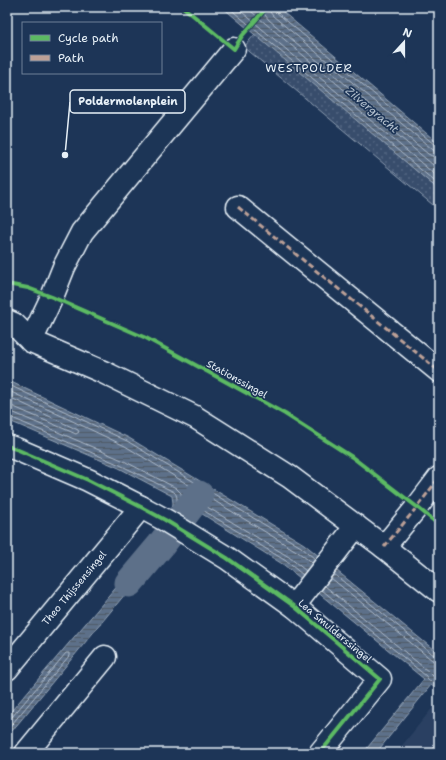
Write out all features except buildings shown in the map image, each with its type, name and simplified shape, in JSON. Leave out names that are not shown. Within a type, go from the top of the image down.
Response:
[{"type":"street","points":[[31,341],[52,297],[64,267],[82,232],[234,49]]},
{"type":"street","points":[[238,207],[439,371]]},
{"type":"street","points":[[7,321],[14,324],[31,341]]},
{"type":"street","points":[[7,340],[31,341],[102,372],[195,417],[290,477],[384,547],[439,591]]},
{"type":"street","name":"Lea Smulderssingel","points":[[7,446],[88,480],[174,525],[227,558],[294,606],[380,679],[320,753]]},
{"type":"street","points":[[384,547],[439,478]]},
{"type":"street","name":"Theo Thijssensingel","points":[[7,669],[141,507]]},
{"type":"street","points":[[294,606],[356,526]]},
{"type":"street","points":[[26,753],[105,656]]},
{"type":"shaded area","points":[[255,34],[439,190],[439,210],[244,47]]},
{"type":"shaded area","points":[[434,706],[439,710],[439,753],[396,753]]},
{"type":"water","name":"Zilvergracht","points":[[222,7],[277,7],[439,144],[439,190]]},
{"type":"water","points":[[7,380],[129,438],[304,544],[439,654],[439,691],[431,685],[376,753],[363,753],[424,679],[284,565],[199,512],[193,515],[190,520],[172,510],[172,496],[119,468],[7,420]]},
{"type":"water","points":[[148,550],[159,553],[7,737],[7,716]]},
{"type":"waterway","points":[[129,583],[161,545],[199,495]]},
{"type":"marked path","points":[[238,207],[439,371]]},
{"type":"marked path","points":[[384,547],[439,478]]},
{"type":"cycle path","points":[[183,7],[234,49],[242,36],[267,7]]},
{"type":"cycle path","name":"Stationssingel","points":[[7,284],[28,288],[52,297],[146,338],[285,414],[352,457],[439,525]]},
{"type":"cycle path","points":[[7,446],[88,480],[165,520],[227,558],[294,606],[380,679],[320,753]]},
{"type":"place","name":"Poldermolenplein","points":[[65,155]]},
{"type":"district","name":"WESTPOLDER","points":[[309,68]]}]
